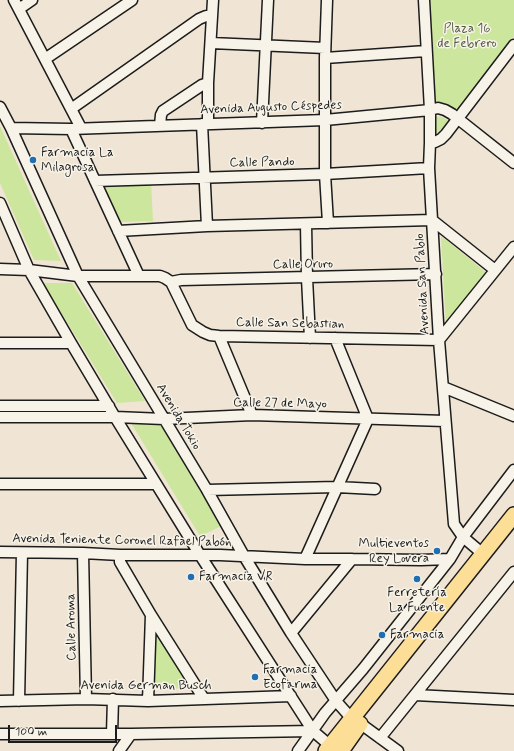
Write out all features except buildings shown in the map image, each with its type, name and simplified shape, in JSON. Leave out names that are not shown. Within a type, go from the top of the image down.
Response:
[{"type":"highway","points":[[334,750],[514,515]]},
{"type":"highway","points":[[356,721],[514,529]]},
{"type":"street","points":[[32,0],[17,4],[71,109],[76,128],[95,181],[139,276]]},
{"type":"street","points":[[45,59],[132,0]]},
{"type":"street","points":[[207,226],[204,177],[205,124],[213,0]]},
{"type":"street","points":[[262,123],[268,0]]},
{"type":"street","points":[[327,0],[324,120],[328,223]]},
{"type":"street","name":"Avenida San Pablo","points":[[424,0],[430,110],[429,168],[439,340],[454,524],[463,538],[483,554]]},
{"type":"street","points":[[71,109],[200,19],[206,16],[212,16]]},
{"type":"street","points":[[211,43],[266,46],[325,53],[426,51]]},
{"type":"street","points":[[430,143],[441,139],[514,45]]},
{"type":"street","points":[[160,125],[163,111],[202,85],[208,83]]},
{"type":"street","name":"Avenida Tokio","points":[[0,107],[78,276],[291,633],[336,701],[356,721],[398,751]]},
{"type":"street","name":"Avenida Augusto Céspedes","points":[[11,128],[76,128],[262,123],[324,120],[438,108],[445,110],[458,118],[514,163]]},
{"type":"street","name":"Calle Pando","points":[[95,181],[325,174],[429,168]]},
{"type":"street","points":[[0,203],[29,270],[115,417],[200,555],[313,731],[334,750]]},
{"type":"street","points":[[118,231],[207,226],[432,220],[495,270]]},
{"type":"street","points":[[306,224],[310,338]]},
{"type":"street","points":[[439,340],[514,247]]},
{"type":"street","points":[[0,269],[29,270],[78,276],[160,276],[171,282]]},
{"type":"street","name":"Calle Oruro","points":[[171,282],[181,280],[436,274]]},
{"type":"street","name":"Calle San Sebastian","points":[[171,282],[192,324],[203,332],[219,336],[439,340]]},
{"type":"street","points":[[219,336],[252,415]]},
{"type":"street","points":[[306,559],[368,418],[335,338]]},
{"type":"street","points":[[0,343],[71,343]]},
{"type":"street","points":[[444,387],[514,416]]},
{"type":"street","points":[[0,406],[109,406]]},
{"type":"street","name":"Calle 27 de Mayo","points":[[0,417],[115,417],[164,419],[252,415],[445,421]]},
{"type":"street","points":[[298,751],[325,713],[363,669],[450,559],[463,538],[514,470]]},
{"type":"street","points":[[0,484],[156,484]]},
{"type":"street","points":[[207,490],[337,487],[375,490]]},
{"type":"street","name":"Avenida Teniente Coronel Rafael Pabón","points":[[0,552],[244,556],[306,559],[450,559]]},
{"type":"street","points":[[19,701],[22,553]]},
{"type":"street","name":"Calle Aroma","points":[[83,553],[86,699]]},
{"type":"street","points":[[120,555],[120,562],[151,615],[204,699]]},
{"type":"street","points":[[291,633],[352,559]]},
{"type":"street","points":[[380,738],[514,572]]},
{"type":"street","points":[[148,701],[151,615]]},
{"type":"street","name":"Avenida German Busch","points":[[0,701],[86,699],[148,701],[291,696]]},
{"type":"street","points":[[415,696],[514,700]]},
{"type":"street","points":[[112,734],[113,699]]},
{"type":"street","points":[[0,734],[132,734],[313,731]]},
{"type":"street","points":[[119,751],[132,734]]},
{"type":"green space","name":"Plaza 16 de Febrero","points":[[427,0],[514,0],[514,36],[456,110],[435,103]]},
{"type":"green space","points":[[433,116],[442,117],[449,121],[436,135]]},
{"type":"green space","points":[[0,126],[61,261],[34,260],[0,183]]},
{"type":"green space","points":[[151,181],[153,221],[121,222],[103,184]]},
{"type":"green space","points":[[441,236],[488,274],[446,326]]},
{"type":"green space","points":[[43,283],[72,283],[145,401],[117,403]]},
{"type":"green space","points":[[131,423],[160,424],[222,526],[200,536]]},
{"type":"green space","points":[[155,630],[191,684],[189,687],[174,689],[152,687]]},
{"type":"place","name":"Farmacia La Milagrosa","points":[[33,160]]},
{"type":"place","name":"Multieventos Rey Lovera","points":[[437,551]]},
{"type":"place","name":"Farmacia VR","points":[[191,577]]},
{"type":"place","name":"Ferretería La Fuente","points":[[417,579]]},
{"type":"place","name":"Farmacia","points":[[382,635]]},
{"type":"place","name":"Farmacia Ecofarma","points":[[255,677]]}]
